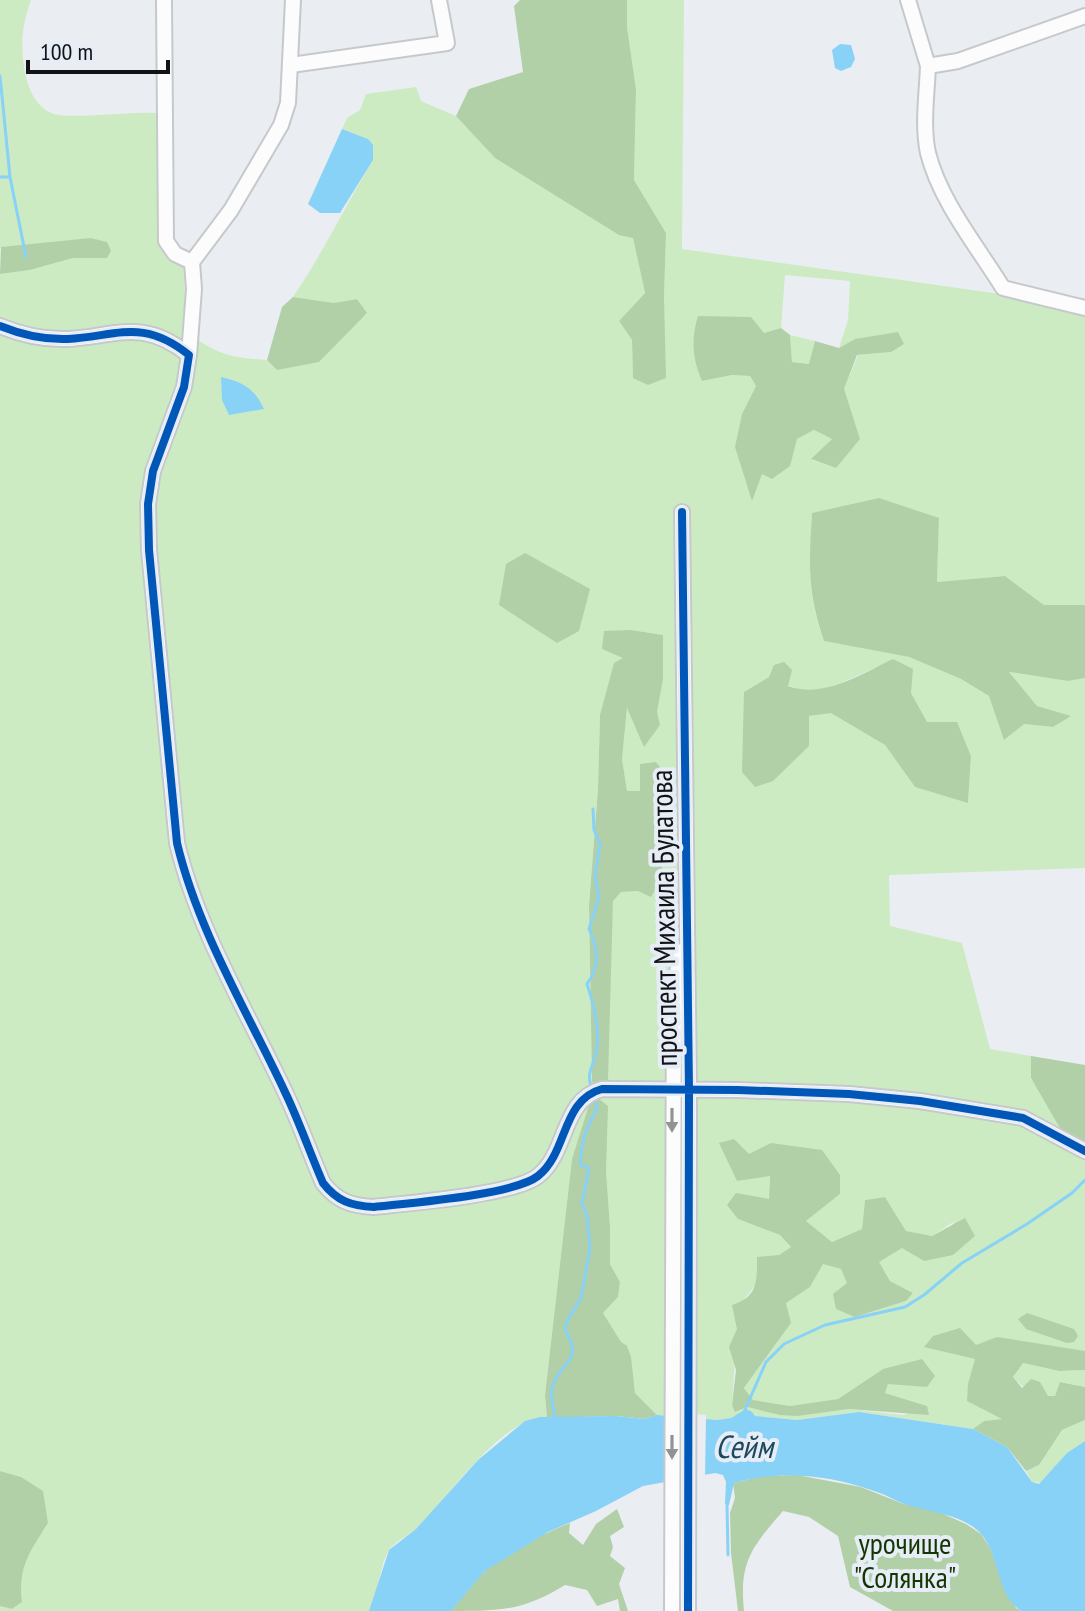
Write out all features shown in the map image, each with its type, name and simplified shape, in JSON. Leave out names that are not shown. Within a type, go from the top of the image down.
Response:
[{"type":"street","points":[[164,0],[166,241],[175,254],[192,262]]},
{"type":"street","points":[[293,0],[288,103],[281,125],[231,210],[192,262],[194,289],[189,355],[184,387],[153,471],[148,504],[149,550],[177,843],[184,874],[246,1017],[286,1093],[323,1183],[332,1194],[356,1207],[521,1186],[545,1170],[583,1097],[602,1089],[849,1094],[920,1101],[1023,1118],[1085,1151]]},
{"type":"street","points":[[291,65],[447,43],[439,0]]},
{"type":"street","points":[[908,0],[928,66],[926,140],[934,171],[946,197],[1003,288],[1085,308]]},
{"type":"street","points":[[928,66],[958,61],[1085,16]]},
{"type":"street","points":[[0,326],[22,335],[48,339],[131,330],[177,346],[189,355]]},
{"type":"street","name":"проспект Михаила Булатова","points":[[672,1611],[672,1516],[680,1377],[689,1090],[682,512]]},
{"type":"street","name":"проспект Михаила Булатова","points":[[687,931],[674,985],[672,1089],[680,1377],[688,1515],[688,1611]]},
{"type":"green space","points":[[0,0],[31,0],[22,45],[28,85],[41,106],[51,113],[70,116],[156,113],[161,124],[172,260],[184,267],[186,332],[197,339],[224,354],[267,360],[277,370],[367,314],[357,299],[334,303],[293,297],[373,160],[368,139],[342,129],[347,118],[360,110],[366,94],[416,87],[421,101],[456,116],[495,158],[633,238],[645,293],[619,321],[632,340],[633,378],[664,299],[666,233],[634,180],[636,89],[627,27],[627,0],[684,0],[682,249],[1000,294],[1085,311],[1085,605],[1044,605],[1005,576],[937,582],[939,518],[812,513],[810,563],[814,608],[824,641],[909,657],[961,679],[989,696],[1024,724],[1053,727],[1070,716],[1037,706],[1008,672],[1068,681],[1085,678],[1085,868],[889,875],[890,926],[962,943],[990,1049],[1031,1056],[1031,1079],[1085,1146],[1085,1351],[976,1345],[933,1336],[925,1346],[975,1359],[973,1370],[1004,1419],[984,1421],[973,1429],[859,1412],[797,1420],[754,1416],[746,1410],[731,1418],[717,1420],[657,1415],[635,1393],[628,1361],[603,1313],[618,1297],[620,1282],[610,1264],[606,1170],[572,1159],[545,1395],[547,1418],[530,1420],[495,1444],[417,1528],[391,1548],[369,1611],[0,1611],[0,1606],[12,1609],[22,1602],[23,1569],[48,1523],[21,1477],[0,1471],[0,274],[30,270],[73,258],[107,258],[90,238],[0,248]],"holes":[[[785,275],[850,281],[848,320],[839,348],[855,339],[891,352],[858,355],[844,389],[836,468],[812,460],[832,439],[814,430],[797,439],[762,473],[742,414],[756,386],[750,376],[732,375],[702,381],[764,333],[781,328]],[[631,630],[663,635],[663,680],[657,712],[627,706],[622,759],[627,791],[641,791],[663,770],[655,810],[664,860],[638,891],[620,892],[613,901],[600,1086],[592,1081],[589,904],[600,715],[624,657],[602,649]],[[893,660],[927,723],[957,723],[971,756],[968,802],[915,787],[885,745],[831,712],[809,716],[744,692],[769,677],[801,691],[827,689]],[[720,1143],[840,1194],[806,1221],[832,1242],[862,1229],[865,1200],[885,1197],[906,1231],[932,1236],[955,1221],[924,1261],[902,1247],[878,1262],[890,1281],[913,1293],[906,1301],[855,1317],[848,1283],[841,1269],[823,1263],[810,1287],[785,1303],[790,1324],[744,1388],[753,1400],[790,1406],[838,1399],[883,1369],[888,1384],[885,1393],[927,1406],[903,1415],[849,1409],[798,1416],[732,1405],[737,1329],[743,1301],[779,1255],[791,1247],[780,1235],[738,1219],[769,1199],[770,1175],[737,1181]]]},
{"type":"green space","points":[[520,0],[627,0],[627,27],[636,89],[634,180],[666,233],[666,378],[648,385],[633,378],[632,340],[619,321],[645,293],[633,238],[619,235],[495,158],[456,116],[469,89],[523,72],[514,6]]},
{"type":"green space","points":[[90,238],[107,242],[111,251],[107,258],[73,258],[30,270],[0,274],[1,247]]},
{"type":"green space","points":[[293,297],[334,303],[357,299],[367,313],[319,362],[277,370],[267,360],[282,307]]},
{"type":"green space","points":[[698,316],[751,317],[764,333],[781,328],[790,335],[792,362],[809,364],[815,341],[839,348],[855,339],[898,332],[904,344],[891,352],[857,355],[844,389],[860,439],[836,468],[811,459],[832,439],[814,430],[797,439],[790,466],[772,479],[762,474],[752,501],[735,447],[742,414],[756,386],[750,376],[732,375],[702,381],[694,348]]},
{"type":"green space","points":[[790,335],[815,341],[810,364],[792,362]]},
{"type":"green space","points":[[879,498],[939,518],[937,582],[1005,576],[1044,605],[1085,605],[1085,678],[1068,681],[1009,672],[1037,706],[1071,716],[1053,727],[1024,724],[1004,740],[989,696],[961,679],[909,657],[824,641],[810,577],[812,513]]},
{"type":"green space","points":[[525,553],[590,589],[579,631],[557,643],[499,605],[506,564]]},
{"type":"green space","points":[[631,630],[663,635],[663,680],[657,712],[660,725],[644,747],[627,708],[622,759],[627,791],[640,791],[640,764],[656,762],[663,771],[655,809],[662,862],[658,884],[651,897],[638,891],[621,892],[613,901],[608,1080],[600,1086],[592,1082],[589,905],[600,715],[614,663],[623,658],[602,649],[604,631]]},
{"type":"green space","points":[[893,659],[913,669],[911,693],[927,722],[957,722],[971,756],[968,803],[915,787],[885,745],[831,713],[809,716],[809,746],[773,781],[755,787],[742,772],[744,692],[769,677],[774,665],[784,662],[792,670],[788,686],[815,689],[855,678]]},
{"type":"green space","points":[[1031,1056],[1085,1065],[1085,1146],[1061,1130],[1031,1078]]},
{"type":"green space","points":[[599,1099],[608,1106],[606,1170],[610,1264],[620,1282],[618,1297],[603,1313],[621,1342],[627,1346],[635,1393],[657,1415],[645,1419],[616,1416],[547,1418],[545,1395],[572,1159],[589,1105]]},
{"type":"green space","points":[[734,1139],[749,1154],[771,1143],[822,1150],[840,1175],[840,1194],[806,1221],[832,1242],[862,1229],[865,1200],[885,1197],[906,1231],[932,1236],[965,1218],[975,1236],[953,1255],[924,1261],[902,1248],[879,1262],[890,1281],[913,1293],[906,1301],[855,1317],[836,1309],[833,1294],[847,1283],[841,1269],[823,1264],[810,1287],[786,1303],[791,1323],[744,1388],[753,1400],[790,1406],[838,1399],[883,1369],[922,1359],[935,1376],[927,1387],[888,1384],[885,1393],[927,1406],[929,1415],[849,1409],[798,1416],[747,1407],[735,1412],[732,1405],[736,1370],[729,1347],[737,1329],[732,1305],[751,1293],[756,1281],[757,1257],[779,1255],[791,1247],[780,1235],[738,1219],[727,1205],[736,1193],[769,1199],[770,1176],[737,1181],[719,1143]]},
{"type":"green space","points":[[1027,1313],[1074,1329],[1078,1336],[1074,1342],[1067,1343],[1026,1329],[1018,1319]]},
{"type":"green space","points":[[960,1328],[976,1345],[997,1337],[1085,1351],[1085,1370],[1059,1371],[1023,1363],[1013,1377],[1022,1388],[1031,1379],[1040,1382],[1048,1396],[1055,1396],[1060,1382],[1085,1387],[1085,1420],[1062,1430],[1039,1465],[1026,1471],[1007,1447],[973,1429],[984,1421],[1002,1419],[967,1401],[975,1359],[924,1347],[933,1336]]},
{"type":"green space","points":[[1022,1363],[1059,1371],[1085,1370],[1085,1387],[1061,1382],[1055,1396],[1037,1394],[1013,1377]]},
{"type":"green space","points":[[1085,1420],[1085,1441],[1067,1453],[1042,1483],[1032,1482],[1026,1471],[1039,1465],[1062,1430]]},
{"type":"green space","points":[[0,1471],[21,1477],[43,1491],[48,1523],[23,1570],[22,1602],[12,1609],[0,1606]]},
{"type":"green space","name":"урочище \"Солянка\"","points":[[797,1475],[861,1487],[966,1524],[981,1534],[989,1546],[1016,1608],[1021,1611],[893,1611],[850,1587],[838,1536],[809,1517],[783,1511],[750,1556],[744,1579],[744,1611],[738,1611],[731,1553],[730,1513],[735,1498],[733,1483],[764,1476]]},
{"type":"green space","points":[[617,1509],[624,1527],[610,1536],[613,1547],[610,1556],[625,1568],[619,1584],[628,1611],[620,1611],[618,1599],[597,1606],[587,1590],[565,1585],[536,1600],[511,1608],[451,1611],[483,1573],[513,1551],[570,1523],[569,1533],[583,1545],[596,1524]]},
{"type":"water","points":[[840,44],[851,45],[855,59],[851,67],[841,71],[835,68],[832,50]]},
{"type":"water","points":[[342,129],[368,139],[373,145],[373,160],[340,213],[320,213],[308,204]]},
{"type":"water","points":[[221,377],[247,387],[257,396],[264,409],[229,415],[222,400]]},
{"type":"water","name":"Сейм","points":[[746,1409],[755,1416],[797,1420],[859,1412],[973,1429],[1007,1447],[1032,1482],[1039,1484],[1067,1453],[1085,1441],[1085,1611],[1021,1611],[1007,1595],[982,1535],[959,1519],[909,1506],[840,1481],[804,1476],[769,1477],[734,1483],[729,1505],[725,1504],[726,1482],[723,1475],[715,1473],[643,1486],[548,1532],[485,1571],[451,1611],[369,1611],[389,1550],[416,1529],[478,1460],[525,1421],[540,1417],[616,1416],[645,1419],[657,1415],[717,1420],[731,1418]]},
{"type":"pier","points":[[667,1412],[706,1415],[705,1479],[667,1487]]},
{"type":"waterway","points":[[0,76],[10,177]]},
{"type":"waterway","points":[[0,177],[10,177],[26,257]]},
{"type":"waterway","points":[[592,1090],[590,1075],[598,1036],[587,984],[596,964],[596,950],[589,929],[599,897],[595,876],[600,844],[594,830],[593,809]]},
{"type":"waterway","points":[[566,1323],[581,1298],[590,1248],[587,1215],[582,1204],[589,1168],[581,1165],[581,1150],[597,1108],[594,1096]]},
{"type":"waterway","name":"Сейм","points":[[744,1412],[766,1362],[784,1344],[825,1325],[905,1307],[962,1263],[1072,1193],[1085,1180]]},
{"type":"waterway","points":[[556,1421],[552,1388],[573,1349],[566,1325]]},
{"type":"waterway","points":[[727,1505],[728,1555]]},
{"type":"cycle path","points":[[0,326],[33,336],[59,339],[144,333],[158,336],[189,355],[184,387],[153,471],[148,504],[149,550],[177,843],[210,939],[290,1103],[323,1183],[339,1198],[351,1204],[374,1207],[460,1197],[525,1183],[548,1166],[579,1104],[602,1089],[849,1094],[920,1101],[1023,1118],[1085,1151]]},
{"type":"cycle path","points":[[682,512],[689,1090],[688,1611]]}]
